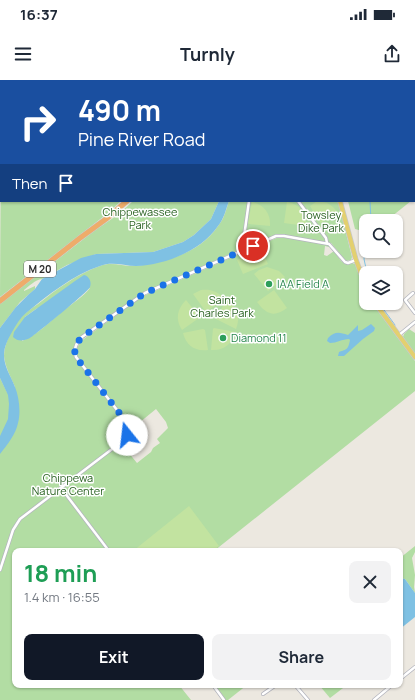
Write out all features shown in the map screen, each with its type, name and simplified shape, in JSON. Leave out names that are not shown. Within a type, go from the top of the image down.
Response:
[{"type":"highway","name":"M 20","points":[[80,238],[123,202]]},
{"type":"highway","name":"M 20","points":[[0,300],[106,219],[126,202]]},
{"type":"main road","points":[[340,202],[359,268]]},
{"type":"main road","points":[[380,310],[415,357]]},
{"type":"street","points":[[242,251],[249,202]]},
{"type":"street","points":[[299,202],[326,238],[327,243]]},
{"type":"street","points":[[0,570],[13,530],[17,523],[24,516],[126,438],[128,428],[124,419],[76,357],[75,352],[77,343],[82,337],[145,293],[278,236],[327,243],[332,246],[344,262],[348,263],[356,260]]},
{"type":"street","points":[[413,294],[406,300],[415,313]]},
{"type":"street","points":[[399,336],[415,322]]},
{"type":"street","points":[[61,488],[107,548]]},
{"type":"street","points":[[403,677],[415,667]]},
{"type":"street","points":[[215,688],[224,700]]},
{"type":"street","points":[[264,694],[272,688]]},
{"type":"street","points":[[298,688],[308,700]]},
{"type":"street","points":[[374,700],[388,688]]},
{"type":"green space","points":[[1,202],[120,202],[108,213],[0,297]]},
{"type":"green space","name":"Chippewassee Park","points":[[132,202],[219,202],[211,219],[194,235],[183,242],[153,252],[96,254],[67,265],[35,282],[24,291],[35,286],[35,289],[20,302],[0,328],[0,304],[94,231],[119,214]]},
{"type":"green space","points":[[229,202],[338,202],[352,257],[351,260],[346,261],[331,243],[279,234],[241,249],[143,293],[78,340],[74,349],[75,357],[124,422],[125,433],[119,441],[137,463],[160,443],[157,439],[168,428],[166,422],[156,409],[134,427],[133,425],[129,426],[77,357],[76,350],[81,341],[141,297],[279,237],[328,244],[330,246],[325,246],[324,255],[327,256],[334,251],[343,263],[355,264],[359,275],[359,310],[377,310],[415,361],[415,391],[218,548],[12,548],[12,688],[181,688],[191,700],[0,700],[0,378],[7,392],[15,387],[4,356],[4,351],[12,330],[21,317],[27,312],[52,293],[83,273],[109,264],[136,266],[159,262],[182,255],[202,243],[211,235],[220,223]],"holes":[[[90,288],[39,331],[22,341],[25,317],[36,309]]]},
{"type":"green space","points":[[252,202],[260,205],[266,210],[269,217],[270,226],[248,223]]},
{"type":"green space","points":[[287,202],[296,205],[302,210],[305,217],[306,226],[284,223]]},
{"type":"green space","name":"Towsley Dike Park","points":[[316,202],[328,204],[337,212],[321,223],[310,206]]},
{"type":"green space","points":[[348,202],[410,202],[395,214],[359,214],[359,230],[355,229]]},
{"type":"green space","points":[[262,250],[268,264],[243,274],[237,260]]},
{"type":"green space","name":"IAA Field A","points":[[267,267],[279,271],[285,277],[268,291],[254,274]]},
{"type":"green space","points":[[201,290],[214,291],[224,299],[206,312],[193,294]]},
{"type":"green space","points":[[274,290],[287,308],[274,314],[267,312],[257,302]]},
{"type":"green space","points":[[186,300],[199,318],[182,330],[178,322],[178,314]]},
{"type":"green space","points":[[226,300],[233,305],[237,312],[238,320],[236,329],[216,319]]},
{"type":"green space","name":"Diamond 11","points":[[214,328],[235,332],[230,343],[224,348],[211,350]]},
{"type":"green space","points":[[203,329],[205,330],[208,350],[199,350],[192,347],[186,341],[183,333]]},
{"type":"green space","points":[[409,329],[415,333],[415,354],[403,337]]},
{"type":"green space","points":[[189,506],[219,546],[217,548],[137,548]]},
{"type":"green space","points":[[415,546],[415,552],[412,558],[415,575],[415,593],[405,579],[403,579],[403,556]]},
{"type":"green space","points":[[216,688],[243,688],[228,700],[226,700]]},
{"type":"green space","points":[[322,688],[343,688],[330,698]]},
{"type":"water","points":[[219,202],[229,202],[222,220],[211,235],[202,243],[182,255],[159,263],[147,265],[136,266],[109,264],[90,270],[61,286],[22,317],[8,340],[4,355],[6,367],[18,395],[19,419],[13,435],[0,454],[0,436],[8,419],[9,404],[8,395],[0,378],[0,328],[16,307],[35,289],[42,279],[81,258],[96,254],[153,252],[183,242],[194,235],[211,219]]},
{"type":"water","points":[[84,275],[89,278],[91,285],[81,296],[30,338],[26,340],[17,340],[13,337],[14,332],[25,317]]},
{"type":"water","points":[[371,324],[375,328],[374,331],[344,356],[338,356],[339,352],[348,347],[349,339],[333,343],[327,341],[330,336],[335,333],[348,335],[358,325],[358,331]]},
{"type":"water","points":[[403,579],[405,579],[415,593],[415,617],[403,627]]},
{"type":"waterway","points":[[370,202],[371,214]]},
{"type":"waterway","points":[[364,258],[366,266]]},
{"type":"waterway","points":[[384,310],[395,325]]},
{"type":"place","name":"IAA Field A","points":[[269,284]]},
{"type":"place","name":"Diamond 11","points":[[223,338]]},
{"type":"route","points":[[127,435],[128,428],[124,419],[76,357],[75,352],[77,343],[82,337],[145,293],[253,246]]},
{"type":"park label","name":"Saint Charles Park","points":[[222,306]]},
{"type":"park label","name":"Chippewa Nature Center","points":[[68,484]]}]
